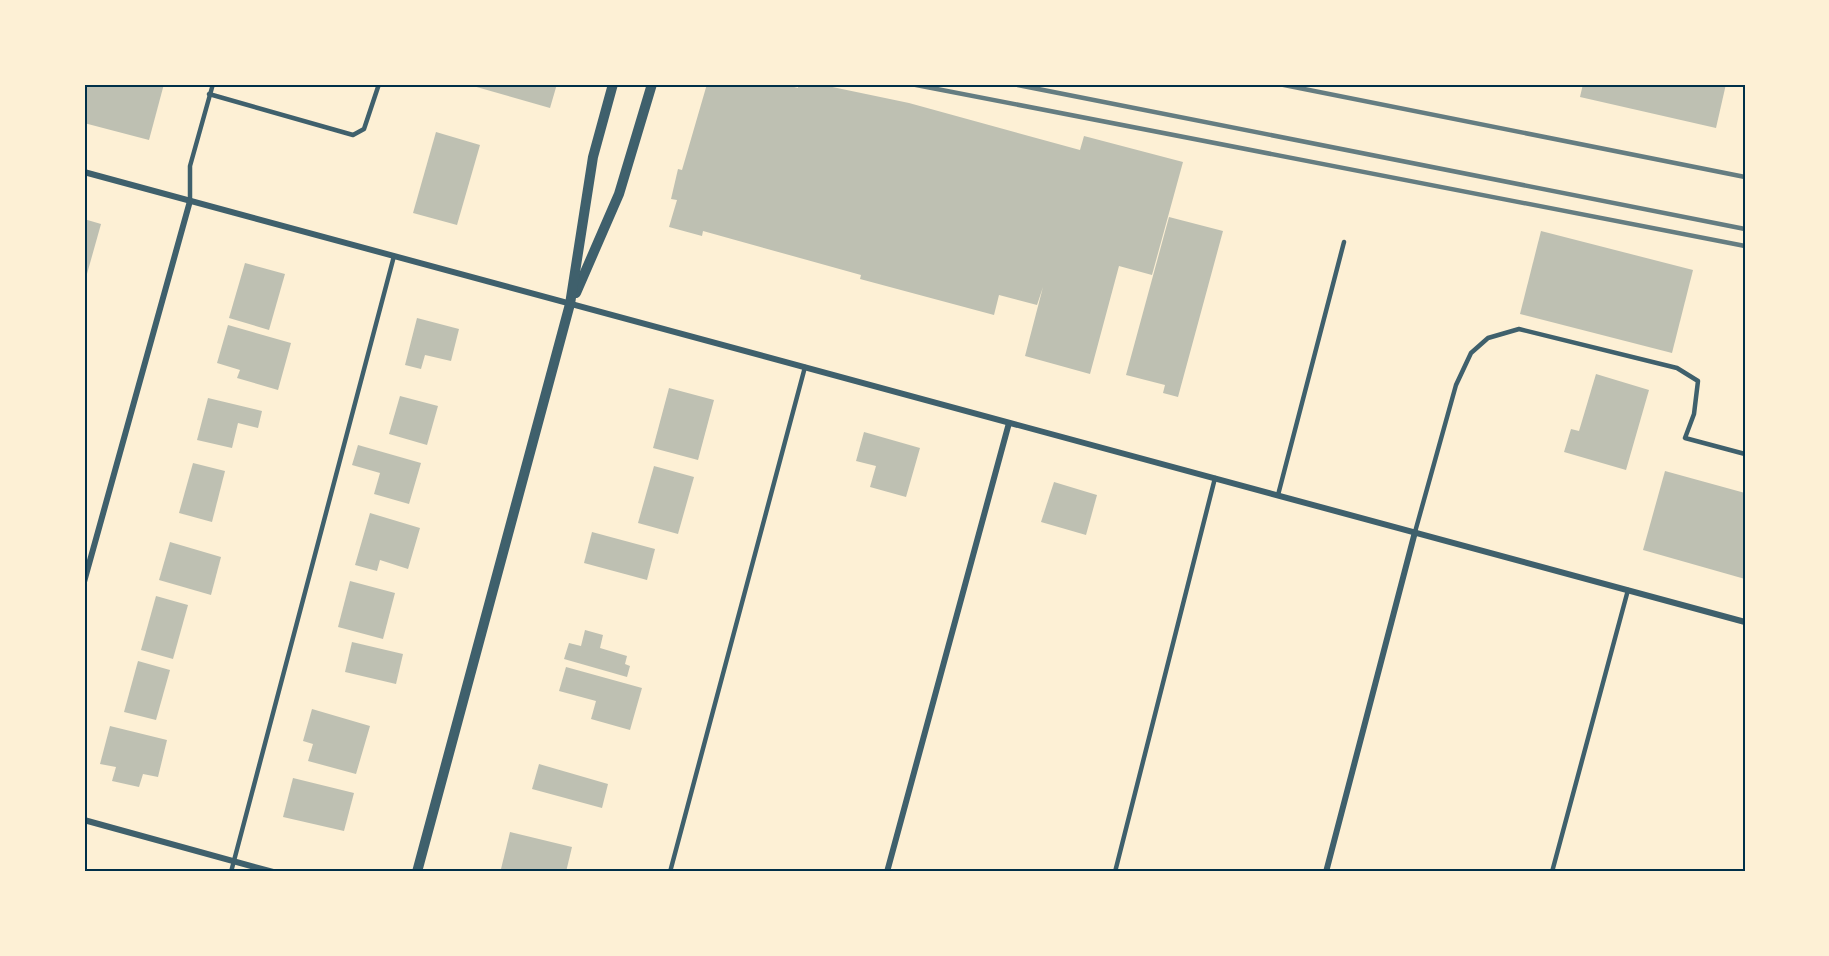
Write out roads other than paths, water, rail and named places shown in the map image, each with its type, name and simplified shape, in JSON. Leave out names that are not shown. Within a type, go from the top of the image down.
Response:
[{"type":"street","points":[[417,872],[570,304],[593,157],[613,84]]},
{"type":"street","points":[[570,304],[619,194],[652,84]]},
{"type":"street","points":[[84,172],[1745,622]]},
{"type":"street","points":[[84,582],[190,201]]},
{"type":"street","points":[[887,872],[1009,423]]},
{"type":"street","points":[[1326,872],[1415,532]]},
{"type":"street","points":[[84,820],[273,872]]},
{"type":"lane","points":[[190,201],[190,166],[213,84]]},
{"type":"lane","points":[[209,94],[353,135],[364,129],[379,84]]},
{"type":"lane","points":[[1278,495],[1344,242]]},
{"type":"lane","points":[[231,872],[394,256]]},
{"type":"lane","points":[[1415,532],[1456,386],[1471,353],[1488,338],[1519,329],[1677,368],[1698,381],[1694,414],[1685,438],[1745,454]]},
{"type":"lane","points":[[670,872],[806,368]]},
{"type":"lane","points":[[1114,872],[1215,478]]},
{"type":"lane","points":[[1552,872],[1628,590]]},
{"type":"railway","points":[[911,84],[1745,246]]},
{"type":"railway","points":[[1013,84],[1745,229]]},
{"type":"railway","points":[[1279,84],[1745,177]]}]
